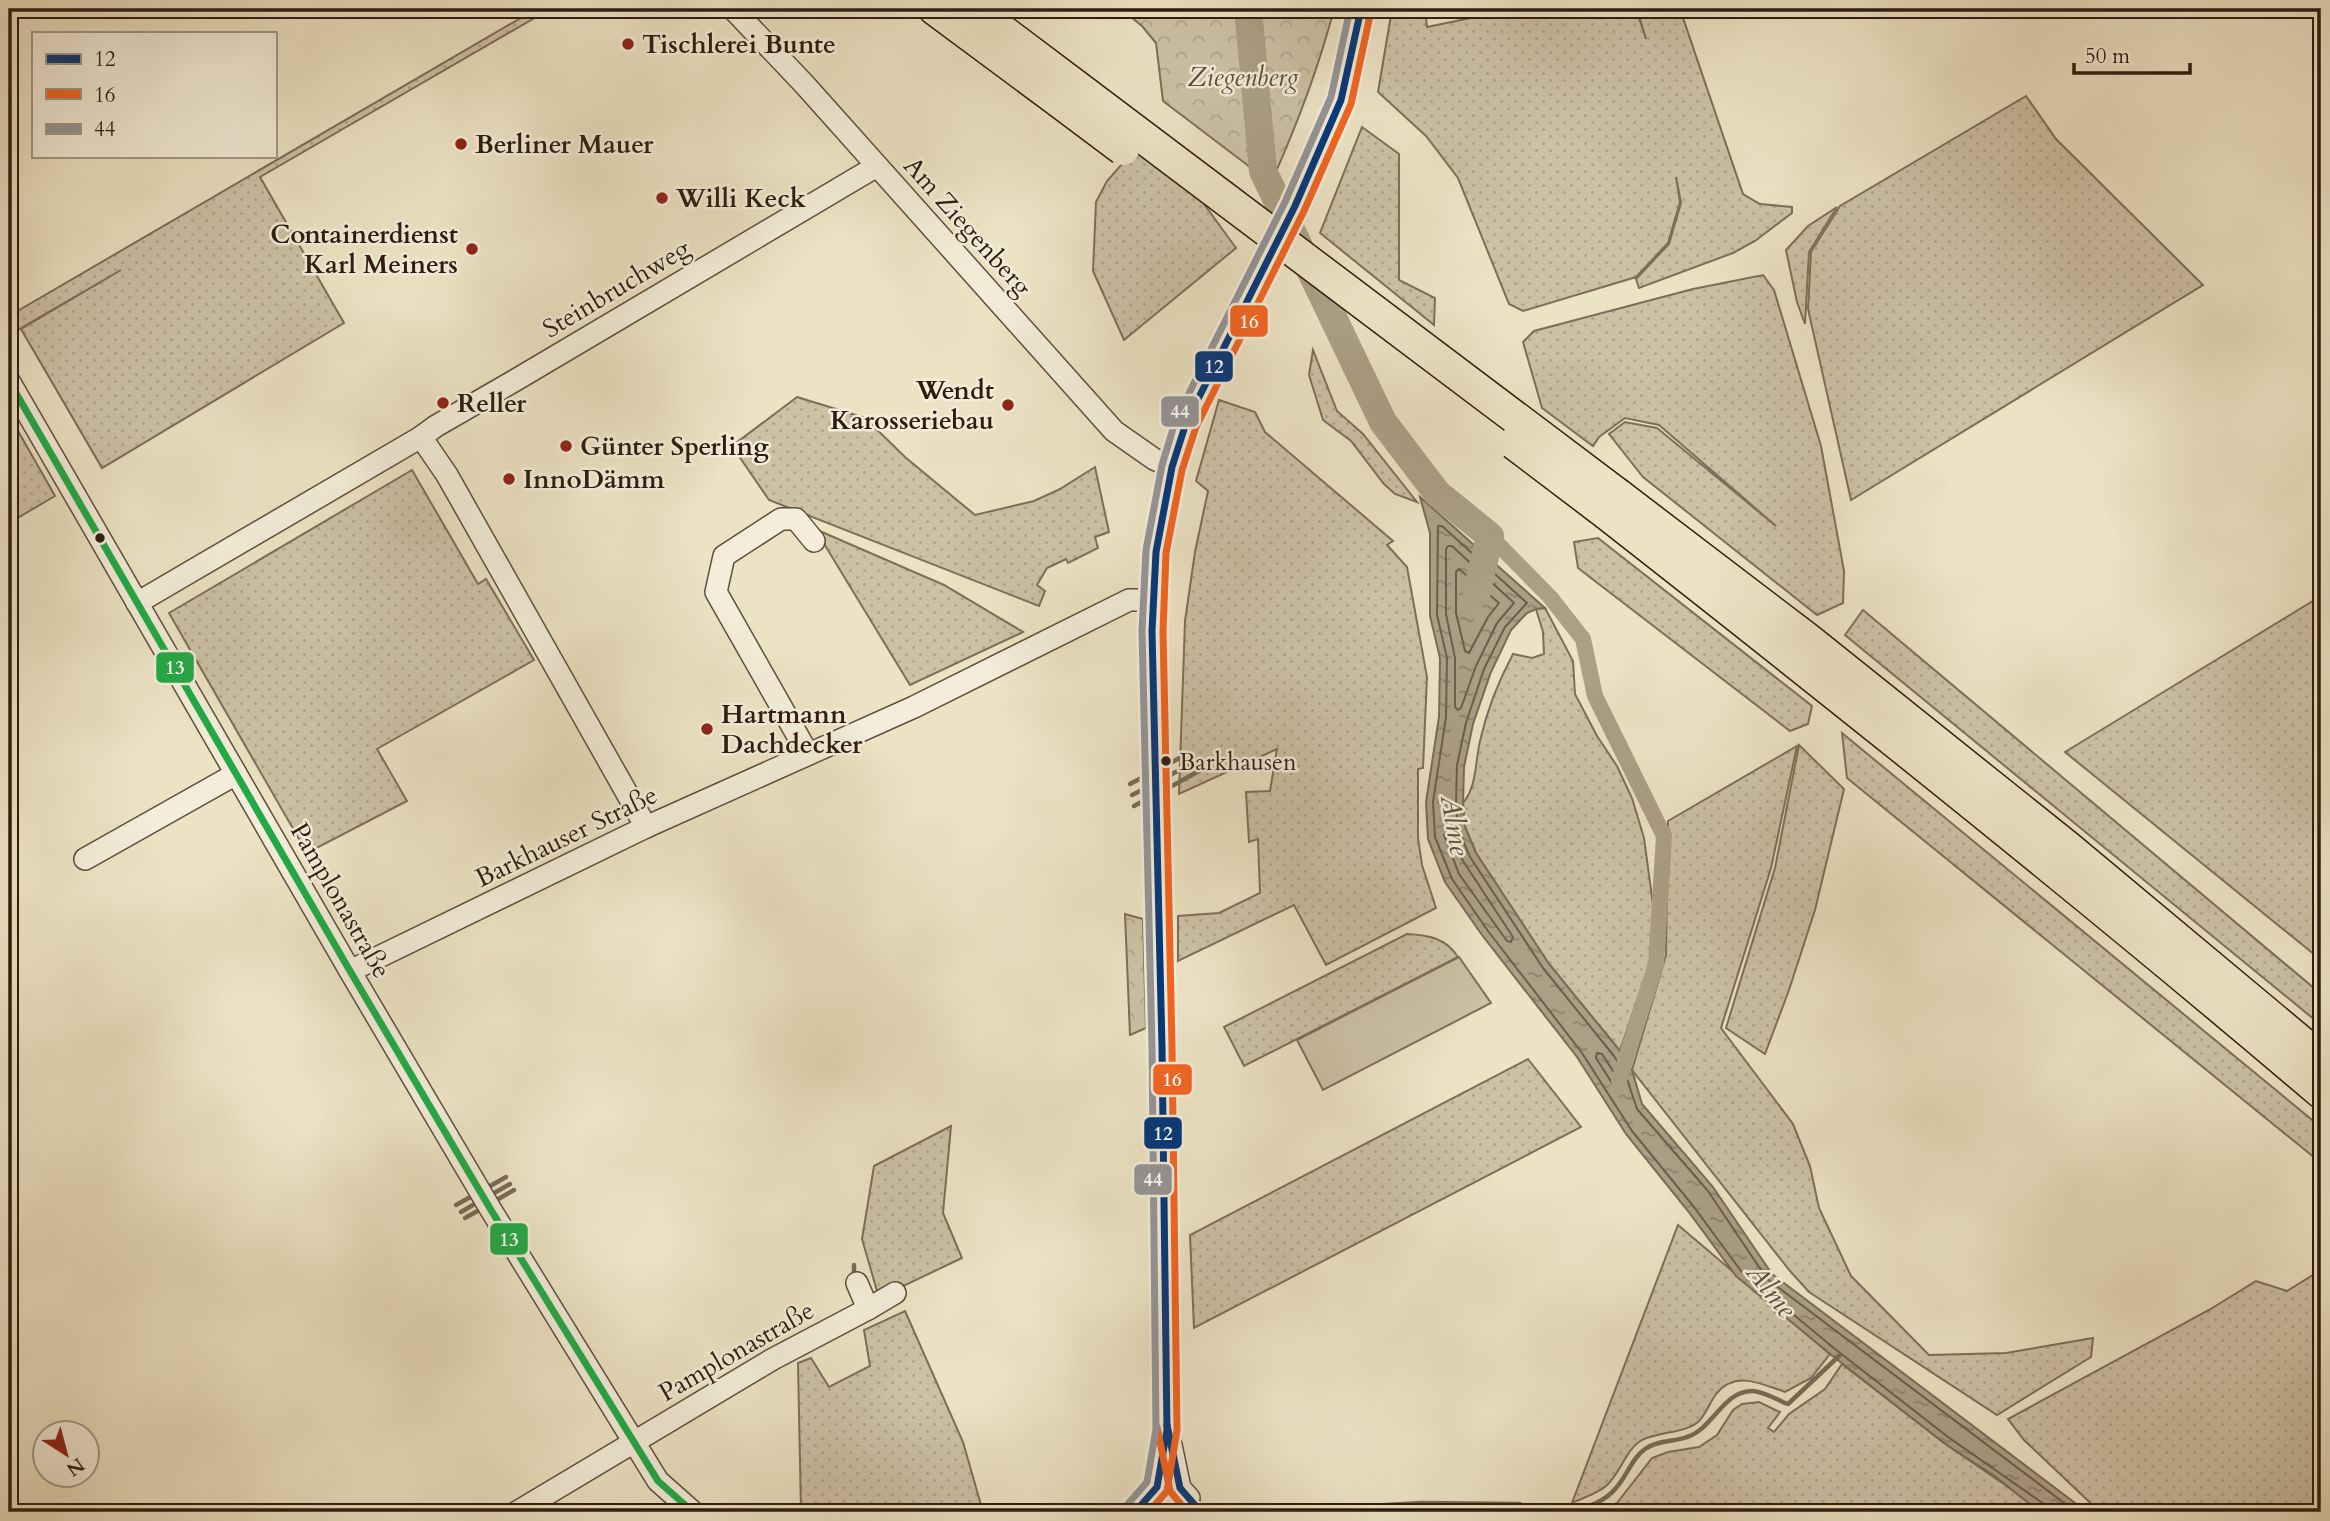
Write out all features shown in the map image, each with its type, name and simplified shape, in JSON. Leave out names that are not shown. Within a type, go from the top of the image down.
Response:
[{"type":"highway","points":[[935,9],[1067,93],[1609,502],[1807,639],[2067,846],[2321,1059]]},
{"type":"highway","points":[[974,9],[1067,93]]},
{"type":"highway","points":[[1609,502],[1813,675],[2199,989],[2321,1092]]},
{"type":"street","name":"Am Ziegenberg","points":[[733,9],[806,85],[1114,431],[1154,459],[1172,467]]},
{"type":"street","points":[[1138,1508],[1157,1487],[1167,1430],[1162,1047],[1156,864],[1153,600],[1156,552],[1172,467],[1186,423],[1296,206],[1341,100],[1361,9]]},
{"type":"street","name":"Steinbruchweg","points":[[137,603],[877,166]]},
{"type":"street","name":"Pamplonastraße","points":[[9,381],[491,1210],[658,1481],[693,1512]]},
{"type":"street","points":[[421,437],[447,475],[646,827]]},
{"type":"street","points":[[808,754],[716,592],[724,556],[781,519],[796,519],[814,541]]},
{"type":"street","name":"Barkhauser Straße","points":[[350,971],[646,827],[914,707],[1129,600],[1153,600]]},
{"type":"street","points":[[85,859],[236,774]]},
{"type":"street","points":[[857,1283],[867,1309]]},
{"type":"street","name":"Pamplonastraße","points":[[633,1443],[773,1359],[895,1293]]},
{"type":"street","points":[[1167,1430],[1180,1488],[1195,1505]]},
{"type":"street","points":[[517,1512],[633,1443]]},
{"type":"street","points":[[1138,1508],[1165,1492],[1178,1493],[1195,1505]]},
{"type":"green space","points":[[536,9],[550,9],[260,177],[344,323],[102,468],[21,329],[121,270],[9,335],[9,316]]},
{"type":"green space","name":"Ziegenberg","points":[[1121,9],[1334,9],[1306,97],[1271,183],[1163,101],[1156,43],[1142,26]]},
{"type":"green space","points":[[1392,9],[1425,9],[1427,27],[1514,9],[1636,9],[1646,39],[1637,9],[1680,9],[1743,194],[1760,204],[1792,207],[1792,213],[1755,241],[1733,253],[1639,288],[1636,279],[1669,244],[1681,203],[1676,177],[1680,202],[1668,243],[1636,277],[1523,311],[1509,304],[1458,178],[1426,136],[1378,92]]},
{"type":"green space","points":[[2026,96],[2056,139],[2203,285],[1851,500],[1808,309],[1811,252],[1840,206]]},
{"type":"green space","points":[[1362,127],[1399,154],[1399,280],[1435,298],[1434,325],[1320,233]]},
{"type":"green space","points":[[1151,131],[1236,248],[1124,340],[1093,271],[1096,202],[1107,181]]},
{"type":"green space","points":[[1837,207],[1809,252],[1805,324],[1797,302],[1786,250],[1808,226]]},
{"type":"green space","points":[[1763,275],[1774,290],[1821,446],[1844,571],[1843,603],[1817,615],[1643,477],[1609,434],[1625,422],[1657,428],[1776,526],[1659,425],[1625,418],[1599,437],[1593,446],[1542,408],[1523,342],[1534,331],[1693,289]]},
{"type":"green space","points":[[1313,350],[1337,411],[1363,434],[1417,502],[1395,494],[1351,441],[1323,420],[1309,375]]},
{"type":"green space","points":[[797,397],[865,418],[905,457],[975,515],[1034,501],[1060,489],[1095,467],[1109,532],[1095,537],[1098,548],[1068,563],[1066,559],[1047,568],[1037,585],[1045,591],[1039,606],[769,500],[732,446]]},
{"type":"green space","points":[[1219,400],[1255,412],[1265,432],[1393,541],[1387,545],[1407,567],[1427,677],[1423,768],[1418,769],[1418,838],[1422,865],[1436,908],[1326,965],[1294,905],[1178,961],[1178,916],[1219,913],[1260,893],[1258,839],[1249,842],[1246,792],[1270,791],[1277,749],[1179,794],[1185,621],[1195,552],[1208,491],[1196,481]]},
{"type":"green space","points":[[9,415],[55,496],[9,523]]},
{"type":"green space","points":[[412,470],[478,584],[486,579],[534,660],[377,749],[407,801],[307,853],[169,613]]},
{"type":"green space","points":[[815,529],[944,585],[1023,632],[910,685]]},
{"type":"green space","points":[[1598,538],[1812,706],[1808,724],[1790,731],[1578,568],[1574,542]]},
{"type":"green space","points":[[2321,596],[2321,960],[2065,752]]},
{"type":"green space","points":[[1545,608],[1573,661],[1575,694],[1597,736],[1617,766],[1632,798],[1644,838],[1654,912],[1650,962],[1620,1051],[1549,964],[1476,853],[1465,827],[1463,803],[1473,782],[1480,741],[1494,696],[1513,654],[1532,658],[1544,654],[1543,632],[1536,609]]},
{"type":"green space","points":[[1863,610],[2321,994],[2321,1025],[1845,635]]},
{"type":"green space","points":[[1842,733],[2311,1119],[2321,1128],[2321,1163],[1847,778]]},
{"type":"green space","points":[[1799,745],[1844,789],[1815,910],[1765,1054],[1726,1028],[1775,868]]},
{"type":"green space","points":[[1797,746],[1771,868],[1721,1028],[1793,1124],[1810,1166],[1819,1208],[1851,1276],[1929,1355],[2006,1353],[2093,1338],[2091,1357],[1997,1415],[1809,1292],[1632,1070],[1666,955],[1668,821]]},
{"type":"green space","points":[[1125,914],[1143,919],[1146,1028],[1130,1035]]},
{"type":"green space","points":[[1407,934],[1436,939],[1448,946],[1458,957],[1244,1066],[1224,1027]]},
{"type":"green space","points":[[1459,957],[1491,1003],[1323,1090],[1297,1040]]},
{"type":"green space","points":[[1528,1059],[1581,1127],[1194,1328],[1190,1235]]},
{"type":"green space","points":[[951,1126],[943,1213],[962,1258],[897,1289],[894,1283],[877,1291],[862,1239],[874,1166]]},
{"type":"green space","points":[[1678,1225],[1830,1354],[1811,1378],[1785,1392],[1749,1381],[1732,1382],[1716,1394],[1698,1422],[1685,1429],[1642,1440],[1631,1450],[1606,1486],[1572,1503]]},
{"type":"green space","points":[[2321,1270],[2321,1512],[2100,1512],[2024,1440],[2008,1419],[2209,1310],[2256,1281],[2287,1291]]},
{"type":"green space","points":[[905,1311],[963,1442],[983,1512],[801,1512],[798,1363],[811,1358],[829,1387],[870,1366],[864,1330]]},
{"type":"green space","points":[[1842,1364],[1944,1443],[2045,1512],[1598,1512],[1617,1503],[1652,1458],[1668,1452],[1699,1447],[1717,1435],[1733,1410],[1742,1404],[1759,1402],[1780,1412],[1768,1428],[1774,1432],[1789,1414],[1825,1389]]},
{"type":"water","points":[[1420,497],[1545,608],[1527,613],[1511,630],[1491,672],[1473,724],[1464,767],[1463,803],[1465,827],[1476,853],[1549,964],[1620,1051],[1632,1070],[1642,1104],[1713,1187],[1772,1274],[2087,1512],[2045,1512],[2027,1502],[1996,1477],[1944,1443],[1736,1276],[1626,1134],[1577,1057],[1482,935],[1445,882],[1428,839],[1426,802],[1439,717],[1440,658],[1430,616],[1430,533]]},
{"type":"waterway","name":"Alme","points":[[1248,9],[1263,171],[1383,422],[1437,493],[1490,536],[1477,591]]},
{"type":"waterway","points":[[1490,536],[1550,597],[1583,639],[1595,696],[1664,836],[1656,964],[1619,1080]]},
{"type":"waterway","points":[[1161,768],[1189,753]]},
{"type":"waterway","points":[[1161,780],[1194,762]]},
{"type":"waterway","points":[[1163,791],[1199,771]]},
{"type":"waterway","points":[[1130,784],[1147,775]]},
{"type":"waterway","points":[[1132,795],[1150,786]]},
{"type":"waterway","points":[[1134,806],[1149,798]]},
{"type":"waterway","points":[[485,1189],[506,1177]]},
{"type":"waterway","points":[[489,1196],[510,1184]]},
{"type":"waterway","points":[[493,1202],[514,1190]]},
{"type":"waterway","points":[[456,1205],[474,1195]]},
{"type":"waterway","points":[[461,1212],[478,1202]]},
{"type":"waterway","points":[[465,1218],[483,1208]]},
{"type":"waterway","points":[[854,1265],[854,1274]]},
{"type":"waterway","points":[[1568,1512],[1594,1504],[1606,1497],[1645,1449],[1696,1433],[1733,1397],[1756,1391],[1788,1404],[1839,1356]]},
{"type":"waterway","points":[[1318,1509],[1421,1503],[1520,1504]]},
{"type":"waterway","points":[[1273,1508],[1305,1508]]},
{"type":"transit line","name":"44","points":[[1127,1505],[1147,1482],[1156,1429],[1152,1047],[1142,631],[1146,550],[1162,465],[1176,419],[1285,202],[1331,97],[1350,9]]},
{"type":"transit line","name":"12","points":[[1135,1512],[1157,1487],[1167,1430],[1162,1047],[1152,631],[1156,552],[1172,467],[1186,423],[1295,206],[1341,100],[1361,9]]},
{"type":"transit line","name":"16","points":[[1149,1512],[1167,1491],[1177,1430],[1163,631],[1166,553],[1182,470],[1196,427],[1304,211],[1351,104],[1371,11]]},
{"type":"transit line","name":"13","points":[[9,381],[491,1210],[658,1481],[693,1512]]},
{"type":"transit line","name":"12","points":[[1167,1425],[1180,1488],[1201,1512]]},
{"type":"transit line","name":"16","points":[[1157,1427],[1170,1491],[1187,1512]]},
{"type":"place","name":"Tischlerei Bunte","points":[[628,44]]},
{"type":"place","name":"Berliner Mauer","points":[[461,144]]},
{"type":"place","name":"Willi Keck","points":[[662,198]]},
{"type":"place","name":"Containerdienst Karl Meiners","points":[[472,249]]},
{"type":"place","name":"Reller","points":[[443,403]]},
{"type":"place","name":"Wendt Karosseriebau","points":[[1008,405]]},
{"type":"place","name":"Günter Sperling","points":[[566,446]]},
{"type":"place","name":"InnoDämm","points":[[509,479]]},
{"type":"place","name":"Hartmann Dachdecker","points":[[707,729]]},
{"type":"place","name":"Barkhausen","points":[[1166,761]]}]
